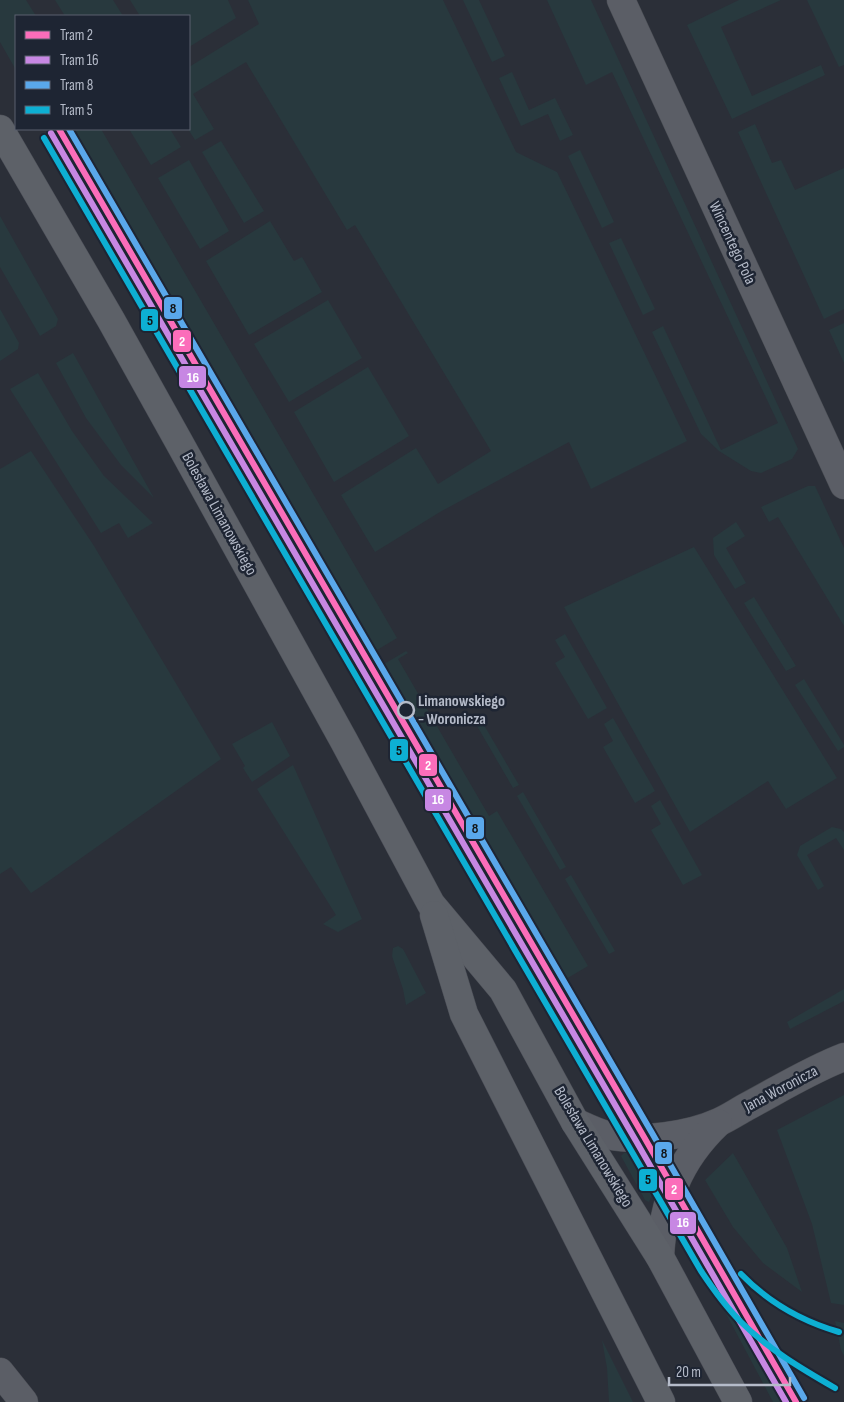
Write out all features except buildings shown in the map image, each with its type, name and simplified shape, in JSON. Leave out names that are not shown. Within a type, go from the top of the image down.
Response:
[{"type":"main road","name":"Bolesława Limanowskiego","points":[[0,129],[169,424],[344,741],[431,904],[464,1014],[661,1402]]},
{"type":"main road","name":"Bolesława Limanowskiego","points":[[431,904],[503,990],[575,1122],[660,1257],[738,1402]]},
{"type":"street","name":"Wincentego Pola","points":[[621,0],[844,485]]},
{"type":"street","name":"Jana Woronicza","points":[[719,1122],[809,1073],[844,1057]]},
{"type":"street","points":[[575,1122],[606,1134],[621,1137],[644,1137],[670,1135],[695,1130],[719,1122]]},
{"type":"street","points":[[660,1257],[666,1208],[678,1176],[693,1150],[719,1122]]},
{"type":"street","points":[[0,1372],[24,1402]]},
{"type":"shaded area","points":[[0,0],[26,0],[35,15],[15,15],[15,68],[0,42]]},
{"type":"shaded area","points":[[55,0],[113,0],[122,15],[64,15]]},
{"type":"shaded area","points":[[130,0],[228,0],[236,18],[190,46],[190,15],[139,15]]},
{"type":"shaded area","points":[[248,0],[443,0],[516,152],[557,172],[687,441],[591,489],[569,442],[440,512],[375,552],[341,495],[416,448],[438,484],[491,451],[355,225],[347,230],[246,62],[193,94],[214,129],[195,140],[189,130],[190,66],[259,24]]},
{"type":"shaded area","points":[[463,0],[479,0],[505,56],[492,62]]},
{"type":"shaded area","points":[[547,0],[591,0],[798,449],[792,459],[761,473],[751,471],[719,451],[701,434],[652,332],[663,326],[721,450],[778,423],[612,72],[586,85]]},
{"type":"shaded area","points":[[739,0],[781,0],[721,27],[752,96],[821,65],[825,75],[732,119],[687,25]]},
{"type":"shaded area","points":[[807,0],[844,0],[844,65],[839,67]]},
{"type":"shaded area","points":[[512,72],[529,110],[555,98],[573,135],[560,141],[548,114],[521,126],[499,78]]},
{"type":"shaded area","points":[[755,124],[772,163],[781,160],[795,190],[844,168],[844,309],[824,319],[738,132]]},
{"type":"shaded area","points":[[51,130],[102,130],[397,638],[352,665],[215,417]]},
{"type":"shaded area","points":[[130,130],[171,130],[181,147],[151,165]]},
{"type":"shaded area","points":[[221,141],[264,211],[244,223],[202,152]]},
{"type":"shaded area","points":[[580,150],[614,222],[602,228],[568,156]]},
{"type":"shaded area","points":[[189,160],[229,231],[200,249],[158,178]]},
{"type":"shaded area","points":[[0,216],[58,319],[56,326],[40,336],[0,267]]},
{"type":"shaded area","points":[[270,221],[294,261],[302,257],[322,292],[249,335],[206,261]]},
{"type":"shaded area","points":[[621,238],[655,309],[643,315],[609,243]]},
{"type":"shaded area","points":[[328,300],[362,358],[289,402],[254,344]]},
{"type":"shaded area","points":[[0,309],[19,343],[18,349],[0,361]]},
{"type":"shaded area","points":[[844,323],[844,363],[829,330]]},
{"type":"shaded area","points":[[73,353],[154,498],[121,465],[86,418],[56,363]]},
{"type":"shaded area","points":[[368,367],[409,436],[334,482],[294,412]]},
{"type":"shaded area","points":[[38,373],[72,431],[104,476],[153,523],[128,538],[119,523],[101,533],[10,389]]},
{"type":"shaded area","points":[[31,451],[94,546],[221,759],[31,893],[11,867],[0,874],[0,469]]},
{"type":"shaded area","points":[[808,486],[815,486],[844,548],[844,626],[778,517],[769,522],[761,507]]},
{"type":"shaded area","points":[[736,522],[745,536],[726,548],[746,583],[735,589],[714,555],[713,538]]},
{"type":"shaded area","points":[[694,547],[837,778],[786,809],[768,781],[690,832],[564,607]]},
{"type":"shaded area","points":[[754,597],[796,666],[786,671],[744,603]]},
{"type":"shaded area","points":[[565,634],[607,708],[588,719],[555,663],[565,657],[555,640]]},
{"type":"shaded area","points":[[406,651],[408,653],[398,659],[489,816],[497,811],[588,966],[566,979],[563,974],[550,981],[435,783],[431,785],[368,677],[367,674]]},
{"type":"shaded area","points":[[804,679],[844,745],[838,751],[795,685]]},
{"type":"shaded area","points":[[474,714],[484,725],[519,785],[513,788],[473,719]]},
{"type":"shaded area","points":[[613,718],[655,791],[635,803],[603,747],[613,741],[604,724]]},
{"type":"shaded area","points":[[272,722],[290,756],[252,782],[232,744]]},
{"type":"shaded area","points":[[293,765],[362,919],[338,932],[323,924],[336,915],[257,789]]},
{"type":"shaded area","points":[[523,792],[566,867],[560,870],[517,796]]},
{"type":"shaded area","points":[[660,800],[702,875],[683,885],[651,830],[661,824],[651,806]]},
{"type":"shaded area","points":[[832,827],[841,829],[844,832],[844,850],[836,838],[807,855],[824,886],[818,890],[797,855],[800,846]]},
{"type":"shaded area","points":[[571,875],[615,951],[609,954],[565,879]]},
{"type":"shaded area","points":[[398,946],[403,949],[426,993],[406,1005],[403,989],[392,956],[393,948]]},
{"type":"shaded area","points":[[844,989],[844,1001],[790,1029],[787,1022]]},
{"type":"shaded area","points":[[844,1095],[844,1305],[831,1303],[812,1224],[777,1130]]},
{"type":"shaded area","points":[[644,1151],[658,1175],[649,1202],[645,1200],[621,1156],[624,1153]]},
{"type":"shaded area","points":[[733,1153],[787,1248],[802,1292],[763,1263],[733,1227],[705,1180]]},
{"type":"shaded area","points":[[692,1236],[737,1314],[740,1312],[790,1402],[773,1402],[699,1263]]},
{"type":"shaded area","points":[[835,1321],[844,1323],[844,1356],[841,1350]]},
{"type":"shaded area","points":[[602,1340],[633,1402],[609,1402],[607,1368]]},
{"type":"tram line","name":"2","points":[[60,130],[796,1402]]},
{"type":"tram line","name":"8","points":[[70,130],[804,1398]]},
{"type":"tram line","name":"16","points":[[51,133],[786,1402]]},
{"type":"tram line","name":"5","points":[[44,138],[701,1271],[725,1304],[751,1332],[786,1358],[835,1388]]},
{"type":"tram line","name":"5","points":[[741,1274],[763,1294],[786,1310],[825,1328],[839,1332]]},
{"type":"place","name":"Limanowskiego - Woronicza","points":[[406,710]]}]
